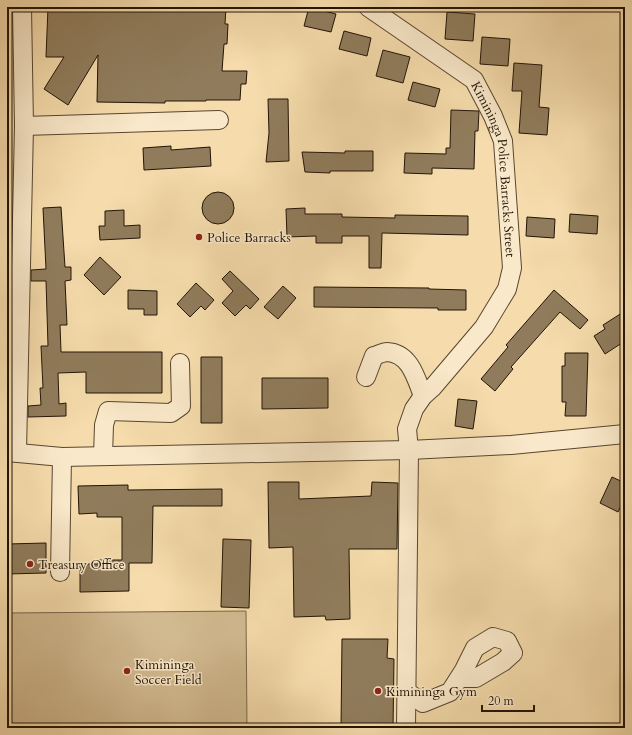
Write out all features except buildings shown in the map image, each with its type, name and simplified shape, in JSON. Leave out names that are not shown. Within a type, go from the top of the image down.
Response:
[{"type":"street","points":[[22,7],[24,126],[12,452],[62,457],[409,450],[511,444],[625,434]]},
{"type":"street","name":"Kimininga Police Barracks Street","points":[[368,7],[474,80],[493,116],[503,141],[512,268],[506,289],[484,327],[433,387],[423,396],[414,409],[407,429],[409,450],[406,728]]},
{"type":"street","points":[[24,126],[219,120]]},
{"type":"street","points":[[366,377],[374,356],[385,352],[401,356],[413,369],[423,396]]},
{"type":"street","points":[[103,456],[104,424],[108,411],[172,413],[181,406],[180,363]]},
{"type":"street","points":[[60,572],[62,457]]},
{"type":"street","points":[[407,692],[423,703],[450,692],[459,678]]},
{"type":"shaded area","name":"Kimininga Soccer Field","points":[[246,611],[247,728],[7,728],[7,613]]},
{"type":"place","name":"Police Barracks","points":[[199,237]]},
{"type":"place","name":"Treasury Office","points":[[30,564]]},
{"type":"place","name":"Kimininga Soccer Field","points":[[127,671]]},
{"type":"place","name":"Kimininga Gym","points":[[378,691]]}]
